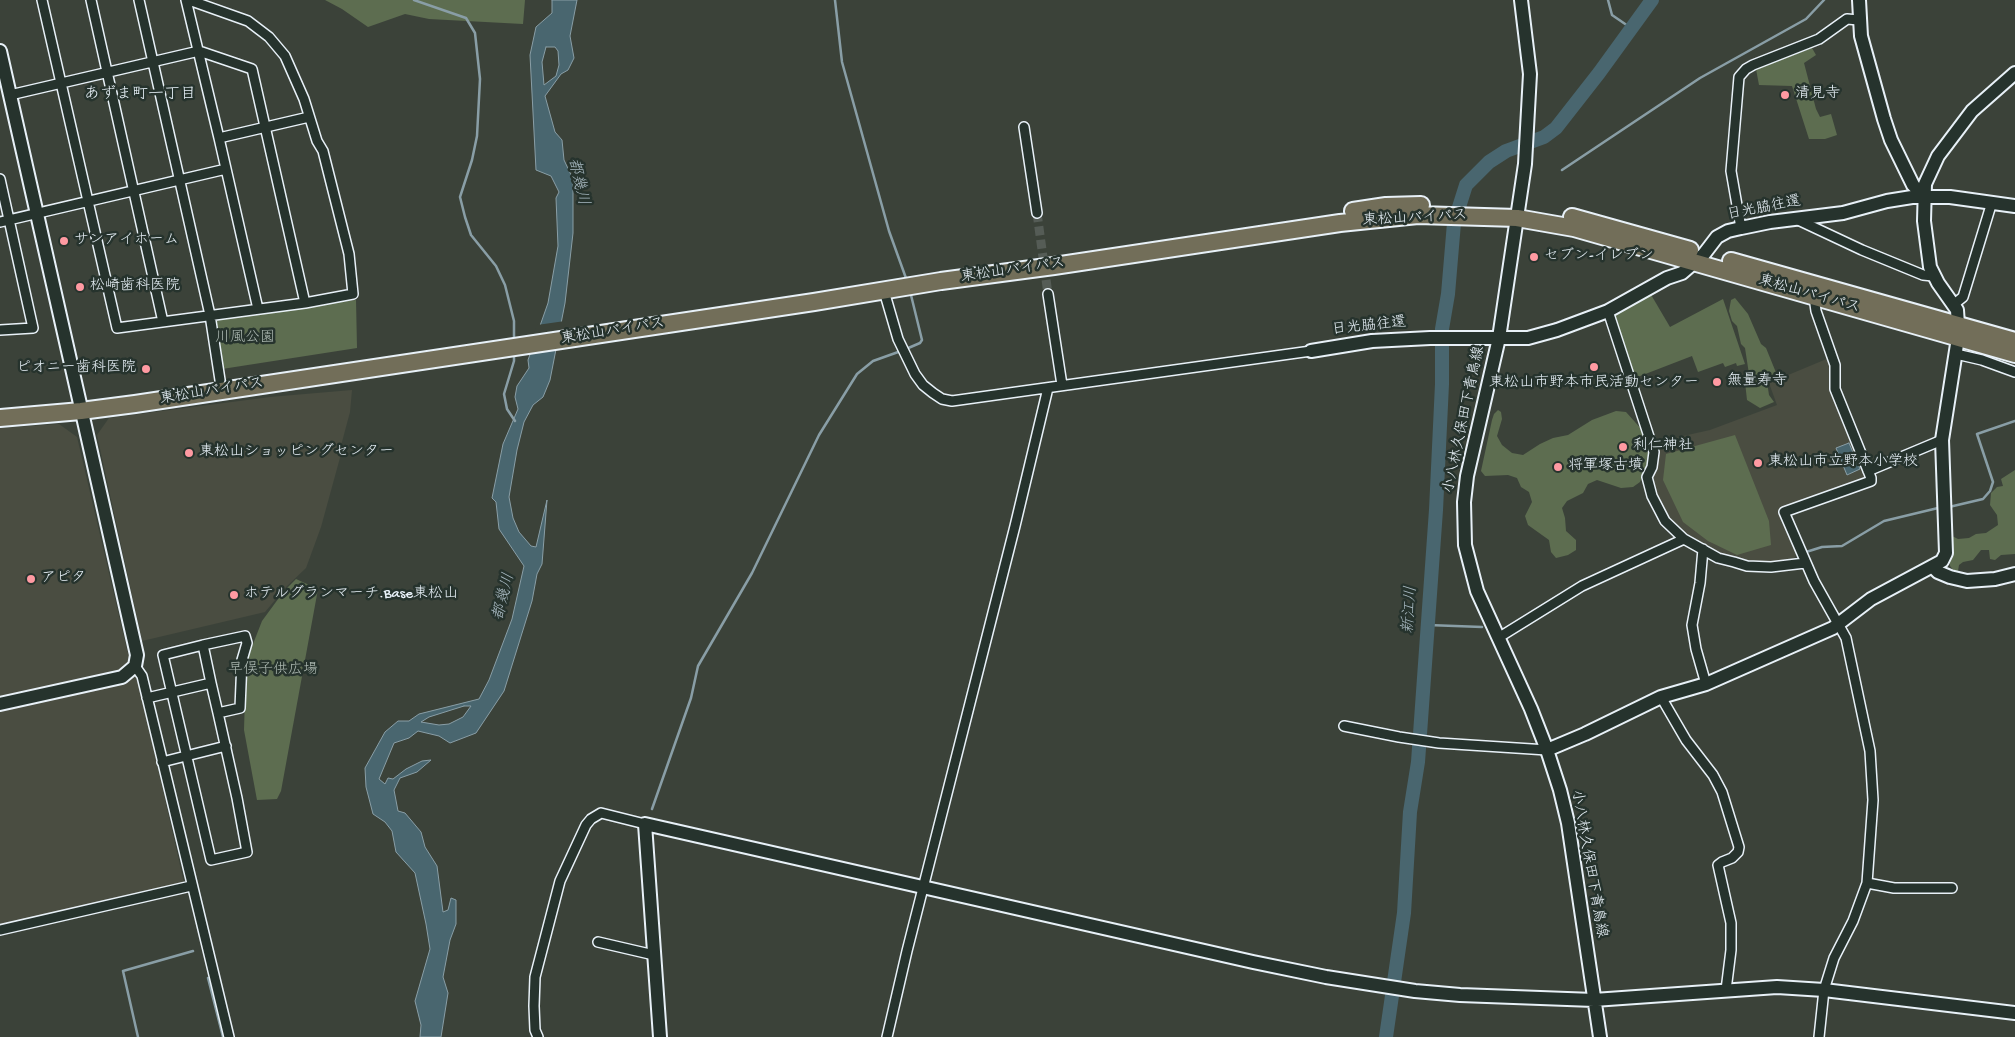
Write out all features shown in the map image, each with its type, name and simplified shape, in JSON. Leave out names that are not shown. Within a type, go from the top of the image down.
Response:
[{"type":"highway","name":"東松山バイパス","points":[[0,418],[671,318],[1386,206],[1518,214],[1648,250],[1700,258],[1958,339],[1995,335]]},
{"type":"highway","name":"東松山バイパス","points":[[671,318],[884,291],[1340,223],[1442,210]]},
{"type":"highway","name":"東松山バイパス","points":[[1700,258],[1814,297],[2015,354]]},
{"type":"highway","points":[[1995,335],[2015,336]]},
{"type":"highway","points":[[1995,335],[2015,341]]},
{"type":"highway","name":"東松山バイパス","points":[[0,407],[80,406],[220,380],[386,361]]},
{"type":"street","points":[[42,0],[117,328],[305,303],[353,294],[349,254],[323,150],[317,141],[285,56],[270,37],[248,21],[187,0]]},
{"type":"street","points":[[91,0],[163,322]]},
{"type":"street","points":[[139,0],[210,315],[220,380]]},
{"type":"street","points":[[187,0],[258,309]]},
{"type":"street","name":"小八林久保田下青鳥線","points":[[1521,0],[1530,65],[1526,158],[1499,338],[1469,464],[1464,502],[1465,544],[1470,568],[1487,616],[1531,708],[1547,750],[1568,823],[1600,1037]]},
{"type":"street","points":[[1859,0],[1859,20],[1878,102],[1886,126],[1913,185],[1924,197]]},
{"type":"street","points":[[1741,228],[1731,171],[1739,77],[1746,69],[1753,65],[1819,39],[1847,19],[1859,20]]},
{"type":"street","points":[[0,51],[5,96],[37,214],[137,655],[135,666],[122,677],[0,704]]},
{"type":"street","points":[[5,96],[199,51],[252,69],[305,303]]},
{"type":"street","points":[[1344,726],[1440,743],[1547,750],[1661,698],[1706,684],[1840,624],[1871,599],[1942,561],[1946,553],[1942,440],[1958,339],[1958,316],[1953,305],[1933,276],[1927,248],[1924,197],[1926,178],[1938,156],[1972,111],[2015,73]]},
{"type":"street","points":[[219,138],[309,117]]},
{"type":"street","points":[[1024,128],[1037,213]]},
{"type":"street","points":[[0,222],[226,169]]},
{"type":"street","points":[[0,179],[34,328],[0,330]]},
{"type":"street","name":"日光脇往還","points":[[1311,351],[1372,340],[1528,338],[1557,330],[1608,311],[1667,278],[1682,273],[1700,258],[1717,237],[1741,228],[1843,213],[1887,201],[1924,197],[1950,197],[2015,206]]},
{"type":"street","points":[[1953,305],[1963,298],[1992,202]]},
{"type":"street","points":[[1796,219],[1862,250],[1924,275],[1933,276]]},
{"type":"street","points":[[884,291],[890,319],[908,362],[923,385],[942,399],[952,401],[1311,351]]},
{"type":"street","points":[[1048,294],[1062,385]]},
{"type":"street","points":[[1814,297],[1816,311],[1836,365],[1836,389],[1868,470],[1870,481],[1784,512],[1814,581],[1840,624],[1846,638],[1866,730],[1872,769],[1873,824],[1867,883],[1853,920],[1834,958],[1824,990],[1819,1037]]},
{"type":"street","points":[[1608,311],[1654,452],[1652,467],[1647,478],[1652,496],[1665,520],[1684,540],[1718,558],[1747,566],[1771,567],[1806,563]]},
{"type":"street","points":[[1958,339],[1982,360],[2015,372]]},
{"type":"street","points":[[887,1037],[1016,526],[1048,388]]},
{"type":"street","points":[[1868,470],[1935,441],[1942,440]]},
{"type":"street","points":[[1498,638],[1582,586],[1684,540]]},
{"type":"street","points":[[1703,549],[1700,583],[1692,625],[1696,649],[1706,684]]},
{"type":"street","points":[[1932,567],[1950,577],[1966,581],[1995,580],[2015,574]]},
{"type":"street","points":[[202,645],[226,746],[247,852],[211,860],[163,655],[202,645],[246,636],[247,643],[242,660],[240,708],[218,712]]},
{"type":"street","points":[[135,666],[142,676],[191,886],[229,1037]]},
{"type":"street","points":[[147,698],[212,683]]},
{"type":"street","points":[[1661,698],[1686,740],[1713,775],[1722,792],[1739,847],[1738,852],[1732,858],[1718,865],[1731,922],[1731,950],[1726,990]]},
{"type":"street","points":[[162,762],[226,746]]},
{"type":"street","points":[[538,1037],[535,1030],[534,1014],[535,977],[560,881],[586,825],[591,818],[601,813],[1253,962],[1326,977],[1415,991],[1460,995],[1594,1000],[1777,988],[1824,990],[2015,1013]]},
{"type":"street","points":[[645,824],[660,1037]]},
{"type":"street","points":[[1867,883],[1894,888],[1952,888]]},
{"type":"street","points":[[0,930],[191,886]]},
{"type":"street","points":[[598,942],[654,955]]},
{"type":"shaded area","name":"東松山市立野本小学校","points":[[1829,358],[1831,365],[1829,369],[1867,477],[1864,481],[1780,508],[1781,521],[1796,554],[1795,557],[1791,561],[1762,563],[1740,560],[1717,553],[1688,536],[1673,524],[1667,518],[1656,495],[1653,483],[1653,471],[1658,452],[1656,442],[1710,430],[1777,405],[1769,383]]},
{"type":"shaded area","points":[[352,390],[350,412],[339,453],[341,454],[321,527],[306,568],[286,587],[265,612],[142,641],[97,435],[109,418],[270,397]]},
{"type":"shaded area","points":[[59,424],[77,437],[127,650],[139,685],[184,883],[0,927],[0,428]]},
{"type":"green space","points":[[325,0],[525,0],[523,24],[429,19],[405,14],[368,27]]},
{"type":"green space","points":[[1812,48],[1816,55],[1804,63],[1816,109],[1820,117],[1831,114],[1837,135],[1825,139],[1809,139],[1792,86],[1759,85],[1756,69]]},
{"type":"green space","points":[[1650,293],[1670,327],[1723,299],[1745,364],[1737,366],[1736,363],[1725,367],[1723,363],[1698,372],[1692,356],[1635,378],[1614,317],[1616,313]]},
{"type":"green space","points":[[1735,298],[1748,314],[1761,344],[1766,348],[1777,375],[1767,382],[1769,395],[1774,402],[1760,408],[1747,400],[1745,382],[1749,374],[1745,348],[1741,344],[1737,326],[1732,321],[1729,311],[1731,300]]},
{"type":"green space","name":"川風公園","points":[[356,300],[357,348],[222,369],[214,321],[217,317]]},
{"type":"green space","points":[[1498,410],[1501,412],[1502,419],[1497,436],[1502,445],[1512,453],[1523,455],[1540,444],[1553,438],[1568,435],[1592,420],[1616,411],[1626,412],[1644,432],[1651,453],[1640,482],[1633,487],[1621,488],[1597,480],[1588,484],[1583,493],[1567,501],[1562,508],[1566,531],[1576,540],[1576,550],[1568,555],[1556,558],[1551,552],[1549,540],[1528,525],[1525,516],[1532,502],[1529,492],[1521,487],[1517,478],[1508,475],[1485,476],[1481,471],[1492,420]]},
{"type":"green space","points":[[1735,435],[1769,521],[1771,545],[1737,555],[1708,541],[1683,522],[1663,480],[1666,454]]},
{"type":"green space","points":[[2015,470],[2015,554],[2001,555],[1995,560],[1990,559],[1989,550],[1981,550],[1973,560],[1963,562],[1959,565],[1958,571],[1954,571],[1950,566],[1950,535],[1958,539],[1969,538],[1976,534],[1986,533],[1998,525],[1997,515],[1990,505],[1991,493],[1997,487],[2003,486],[2001,479]]},
{"type":"green space","name":"早俣子供広場","points":[[296,579],[318,589],[281,791],[277,799],[257,800],[244,730],[246,662],[262,621],[284,591]]},
{"type":"water","points":[[552,0],[577,0],[570,36],[574,58],[568,70],[561,74],[545,96],[555,132],[562,140],[564,160],[573,179],[573,233],[565,303],[550,380],[543,397],[533,405],[524,422],[509,497],[513,518],[519,532],[531,546],[536,547],[547,500],[542,564],[537,574],[532,601],[504,691],[476,733],[450,743],[439,736],[418,731],[409,738],[394,743],[379,779],[385,784],[388,778],[393,779],[406,769],[422,761],[431,760],[417,772],[400,778],[394,790],[398,811],[405,813],[421,832],[425,847],[437,866],[443,912],[448,910],[451,898],[456,900],[456,924],[450,940],[443,977],[448,993],[441,1037],[420,1037],[421,1025],[415,1001],[430,949],[426,924],[415,873],[396,852],[392,831],[385,822],[373,814],[366,787],[365,768],[385,732],[398,721],[409,721],[419,714],[479,699],[489,680],[512,619],[524,566],[499,529],[496,502],[492,498],[503,444],[518,409],[515,397],[517,386],[529,368],[528,360],[548,303],[558,246],[556,198],[559,192],[551,176],[536,170],[530,55],[536,27],[552,13]],"holes":[[[546,47],[555,47],[558,51],[559,65],[556,76],[544,85],[542,62]],[[464,706],[471,706],[463,717],[449,724],[439,725],[421,722],[429,717]]]},
{"type":"water","points":[[1849,443],[1860,469],[1847,475],[1836,448]]},
{"type":"pier","points":[[565,321],[559,348],[527,353],[537,325]]},
{"type":"waterway","points":[[414,0],[466,18],[475,33],[480,79],[477,136],[472,160],[460,197],[471,235],[496,266],[505,285],[514,321],[514,340]]},
{"type":"waterway","points":[[835,0],[842,62],[889,231],[907,281]]},
{"type":"waterway","points":[[1608,0],[1612,15],[1631,28]]},
{"type":"waterway","name":"新江川","points":[[1386,1037],[1404,913],[1410,812],[1418,762],[1436,510],[1442,384],[1442,329],[1448,294],[1454,223],[1466,185],[1489,162],[1506,151],[1544,137],[1556,128],[1652,0]]},
{"type":"waterway","points":[[1562,170],[1700,78],[1806,19],[1824,0]]},
{"type":"waterway","points":[[906,349],[920,343],[922,340],[910,291]]},
{"type":"waterway","points":[[652,809],[691,698],[698,666],[752,573],[819,435],[857,374],[873,361],[901,351]]},
{"type":"waterway","points":[[514,353],[514,361],[504,394],[507,409],[515,421]]},
{"type":"waterway","points":[[1949,507],[1983,499],[1990,491],[1993,482],[1977,434],[2015,421]]},
{"type":"waterway","points":[[1806,552],[1822,547],[1842,546],[1884,521],[1938,508]]},
{"type":"waterway","points":[[1428,625],[1482,627]]},
{"type":"waterway","points":[[138,1037],[123,971],[193,951]]},
{"type":"waterway","points":[[208,978],[223,1037]]},
{"type":"tunnel","points":[[1037,213],[1048,294]]},
{"type":"place","name":"清見寺","points":[[1785,95]]},
{"type":"place","name":"サンアイホーム","points":[[64,241]]},
{"type":"place","name":"セブン-イレブン","points":[[1534,257]]},
{"type":"place","name":"松崎歯科医院","points":[[80,287]]},
{"type":"place","name":"東松山市野本市民活動センター","points":[[1594,367]]},
{"type":"place","name":"ピオニー歯科医院","points":[[146,369]]},
{"type":"place","name":"無量寿寺","points":[[1717,382]]},
{"type":"place","name":"利仁神社","points":[[1623,447]]},
{"type":"place","name":"東松山ショッピングセンター","points":[[189,453]]},
{"type":"place","name":"東松山市立野本小学校","points":[[1758,463]]},
{"type":"place","name":"将軍塚古墳","points":[[1558,467]]},
{"type":"place","name":"アピタ","points":[[31,579]]},
{"type":"place","name":"ホテルグランマーチ.Base東松山","points":[[234,595]]},
{"type":"district","name":"あずま町一丁目","points":[[140,96]]},
{"type":"water label","name":"都幾川","points":[[577,182]]},
{"type":"water label","name":"都幾川","points":[[505,597]]}]
